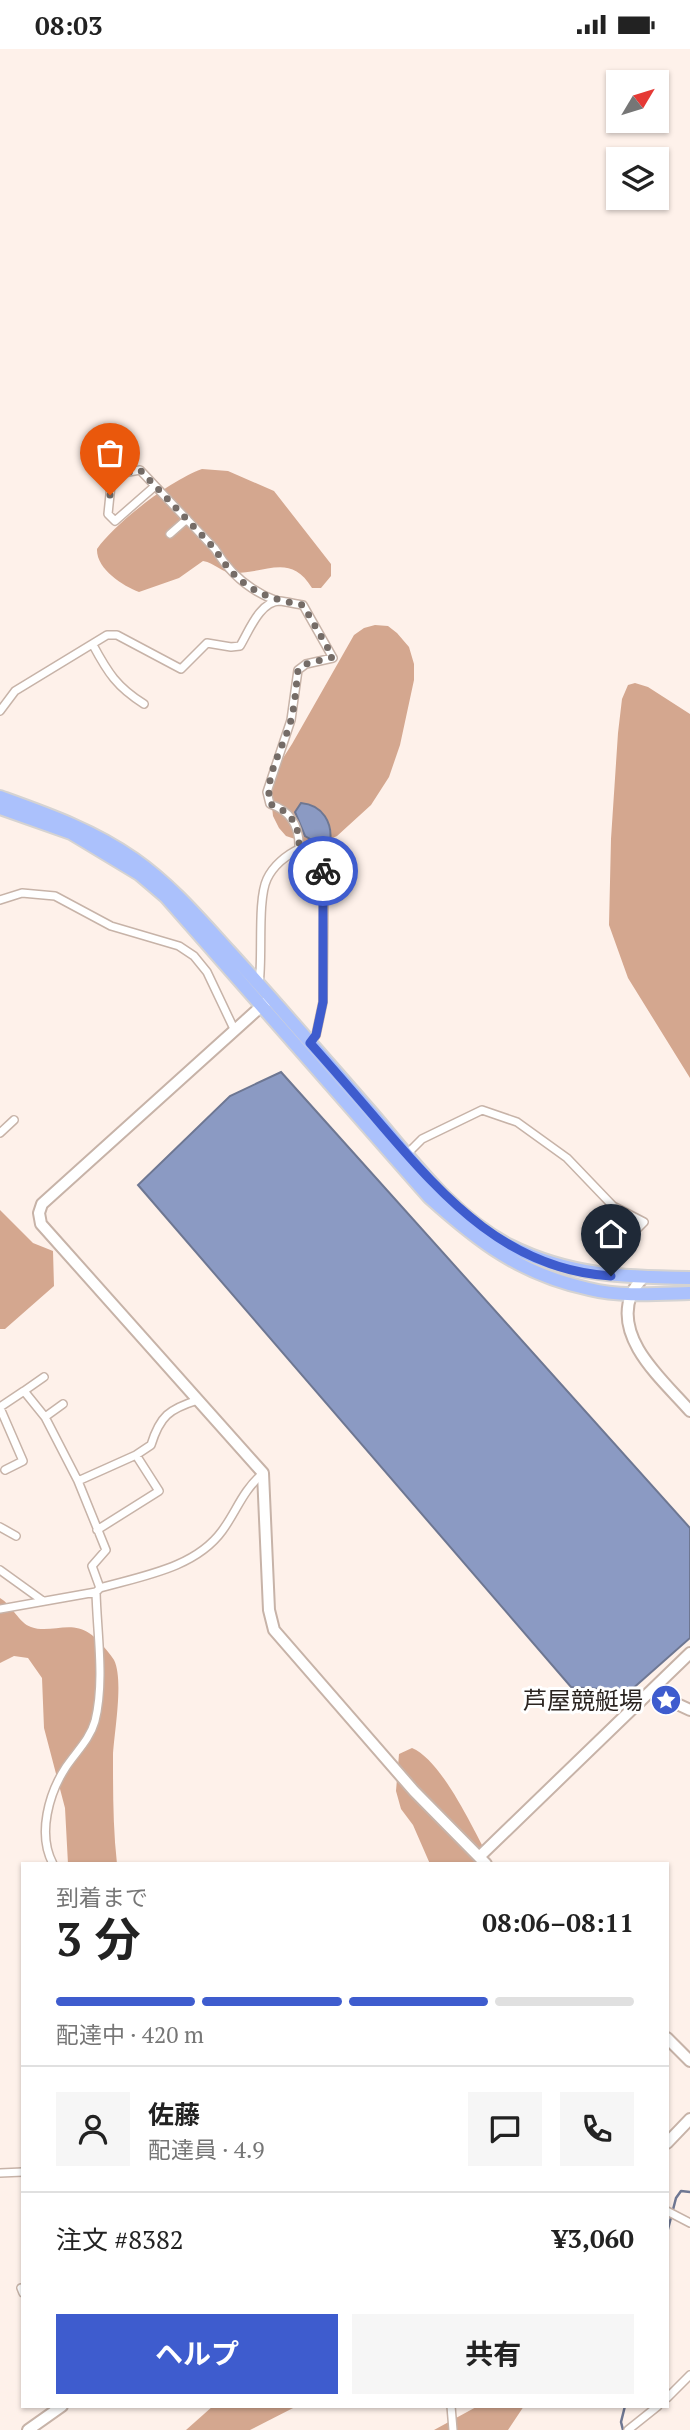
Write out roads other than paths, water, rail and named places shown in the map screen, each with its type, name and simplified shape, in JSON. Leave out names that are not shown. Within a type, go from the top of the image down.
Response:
[{"type":"highway","points":[[0,797],[77,825],[133,858],[167,884],[259,985],[266,1002],[429,1197],[468,1232],[502,1257],[539,1274],[590,1290],[631,1294],[690,1293]]},
{"type":"highway","points":[[0,809],[71,834],[139,874],[166,897],[266,1002],[310,1043],[439,1191],[477,1224],[508,1245],[556,1265],[611,1276],[690,1279]]},
{"type":"street","points":[[155,486],[115,521],[108,514],[112,475],[140,470],[187,519],[243,583],[259,595],[303,605],[333,657],[306,664],[298,670],[291,720],[267,792],[270,804],[289,813],[297,826],[299,849]]},
{"type":"street","points":[[170,534],[187,519]]},
{"type":"street","points":[[0,711],[15,691],[107,635],[117,635],[181,669],[207,643],[240,646],[260,612],[278,601]]},
{"type":"street","points":[[93,645],[110,677],[124,691],[144,704]]},
{"type":"street","points":[[259,985],[262,896],[266,880],[279,863],[299,849]]},
{"type":"street","points":[[299,849],[320,863],[324,875],[323,1002],[316,1035],[310,1043]]},
{"type":"street","points":[[0,900],[22,893],[55,896],[111,926],[179,946],[194,956],[207,972],[235,1031]]},
{"type":"street","points":[[266,1002],[42,1204],[39,1213],[41,1224],[263,1473],[269,1610],[274,1630],[414,1791],[483,1860],[690,1653]]},
{"type":"street","points":[[407,1154],[422,1139],[482,1110],[517,1122],[567,1158],[613,1206],[645,1222],[615,1251],[611,1276]]},
{"type":"street","points":[[0,1133],[14,1119]]},
{"type":"street","points":[[644,1277],[631,1294],[627,1318],[636,1348],[690,1411]]},
{"type":"street","points":[[5,1470],[23,1461],[0,1408],[44,1377]]},
{"type":"street","points":[[24,1391],[45,1417],[78,1481],[106,1550],[92,1566],[98,1590],[99,1688],[95,1722],[89,1736],[60,1776],[51,1798],[46,1835],[52,1862]]},
{"type":"street","points":[[78,1481],[136,1455],[151,1445],[158,1424],[179,1405],[198,1400]]},
{"type":"street","points":[[45,1417],[63,1404]]},
{"type":"street","points":[[97,1530],[159,1491],[136,1455]]},
{"type":"street","points":[[0,1609],[98,1590],[188,1561],[212,1543],[248,1487],[263,1473]]},
{"type":"street","points":[[0,1527],[16,1536]]},
{"type":"street","points":[[0,1570],[43,1601]]},
{"type":"street","points":[[651,1692],[690,1710]]},
{"type":"street","points":[[669,2040],[690,2061]]},
{"type":"street","points":[[669,2141],[690,2119]]},
{"type":"street","points":[[0,2173],[21,2172]]},
{"type":"street","points":[[669,2212],[690,2223]]},
{"type":"street","points":[[669,2396],[690,2375]]},
{"type":"street","points":[[28,2430],[59,2408]]},
{"type":"street","points":[[452,2408],[453,2430]]},
{"type":"street","points":[[628,2430],[656,2408]]},
{"type":"water","points":[[301,803],[315,807],[325,816],[330,829],[330,843],[322,846],[305,836],[295,812]]},
{"type":"water","points":[[281,1072],[690,1528],[690,1638],[630,1691],[571,1687],[138,1185],[230,1096]]},
{"type":"waterway","points":[[669,2225],[676,2198],[681,2191],[690,2192]]},
{"type":"waterway","points":[[623,2430],[621,2422],[624,2408]]},
{"type":"place","name":"芦屋競艇場","points":[[666,1700]]}]
